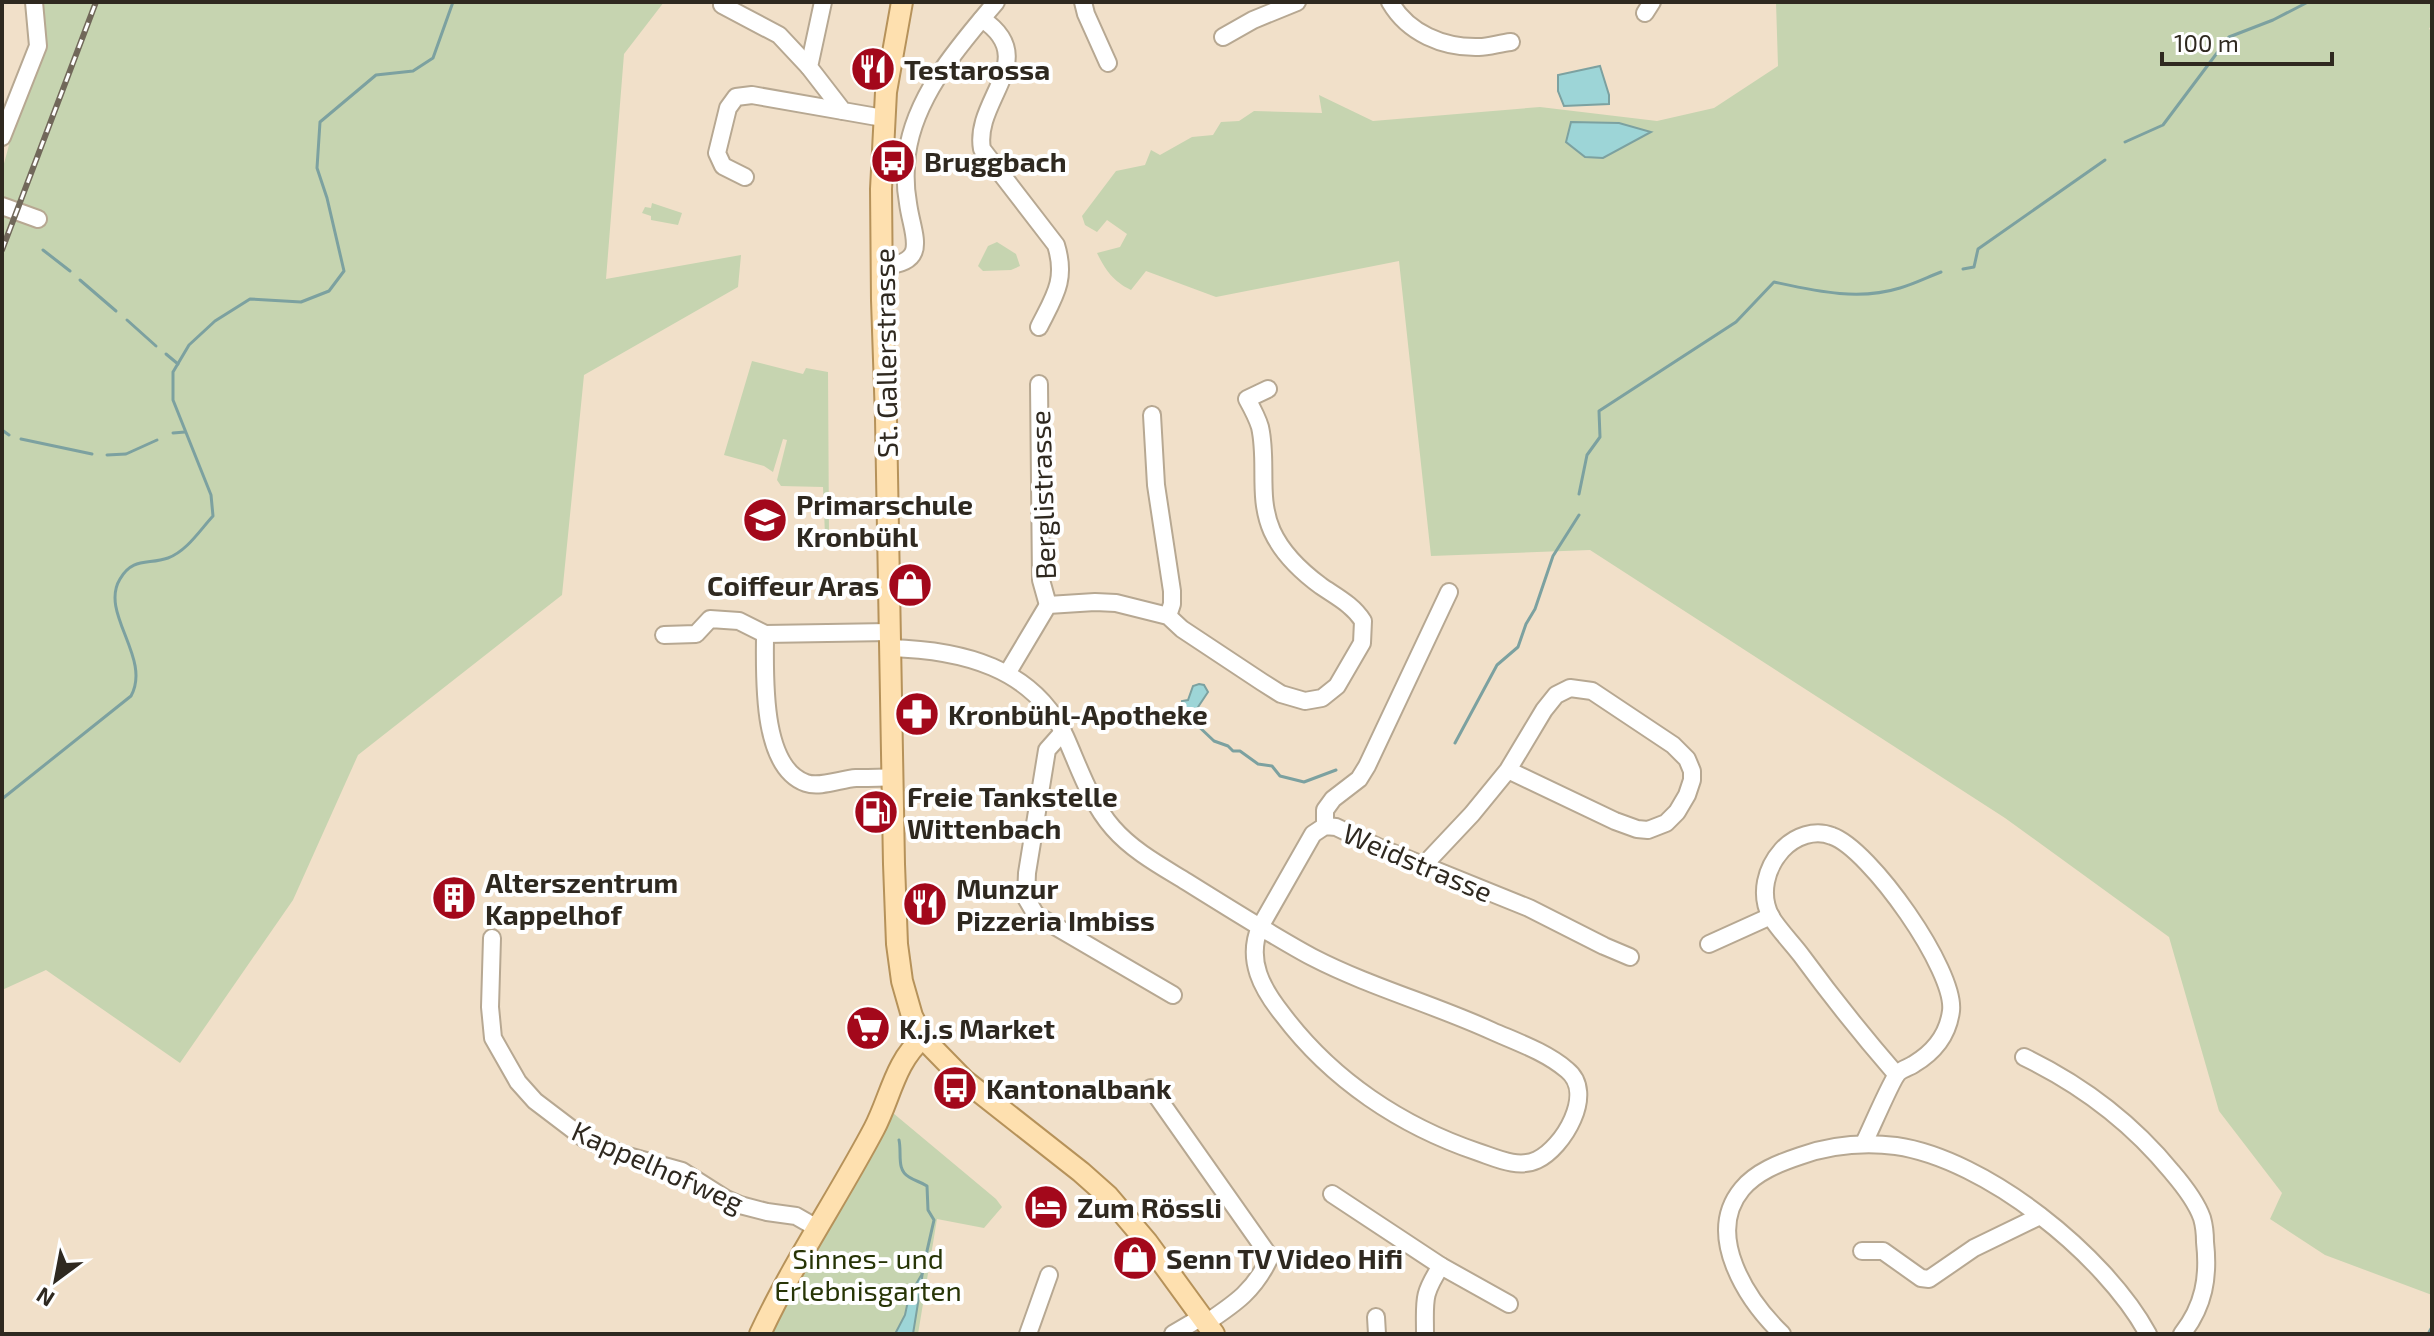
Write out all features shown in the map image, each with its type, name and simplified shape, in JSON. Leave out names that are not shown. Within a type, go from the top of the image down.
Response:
[{"type":"main road","name":"St. Gallerstrasse","points":[[902,2],[883,118],[890,640],[899,963],[906,998],[923,1038]]},
{"type":"main road","points":[[760,1334],[786,1282],[879,1119],[905,1057],[923,1038],[956,1073],[1108,1196],[1207,1325]]},
{"type":"street","points":[[2,137],[38,46],[34,2]]},
{"type":"street","points":[[809,67],[823,2]]},
{"type":"street","points":[[883,266],[907,261],[915,250],[905,180],[913,126],[933,85],[996,2]]},
{"type":"street","points":[[1083,2],[1108,63]]},
{"type":"street","points":[[1223,37],[1253,20],[1297,2]]},
{"type":"street","points":[[1390,2],[1414,29],[1445,43],[1480,47],[1511,42]]},
{"type":"street","points":[[722,5],[779,35],[843,111]]},
{"type":"street","points":[[982,19],[999,32],[1008,56],[981,129],[982,149],[1056,245],[1061,264],[1062,276],[1039,327]]},
{"type":"street","points":[[745,177],[723,166],[717,153],[728,108],[736,97],[752,95],[883,118]]},
{"type":"street","points":[[2,206],[38,219]]},
{"type":"street","name":"Berglistrasse","points":[[1039,384],[1041,580],[1048,605]]},
{"type":"street","points":[[1008,672],[1048,605],[1116,603],[1168,616],[1182,629],[1294,700],[1314,700],[1329,695],[1343,678],[1362,643],[1363,621],[1354,609],[1304,572],[1272,531],[1262,491],[1260,427],[1247,399],[1268,389]]},
{"type":"street","points":[[1152,415],[1156,485],[1172,591],[1168,616]]},
{"type":"street","points":[[1325,826],[1325,810],[1333,799],[1359,779],[1367,766],[1449,592]]},
{"type":"street","points":[[664,635],[696,634],[710,619],[739,621],[765,634],[890,640],[986,663],[1008,672],[1037,695],[1063,732],[1098,809],[1114,829],[1151,860],[1313,958],[1459,1016],[1567,1069],[1578,1092],[1576,1112],[1558,1144],[1531,1163],[1515,1164],[1500,1160],[1452,1144],[1346,1083],[1305,1042],[1274,1004],[1255,965],[1254,945],[1260,927]]},
{"type":"street","points":[[765,634],[766,699],[772,738],[788,769],[802,781],[813,785],[854,778],[893,777]]},
{"type":"street","points":[[1424,865],[1508,770],[1544,710],[1564,690],[1579,688],[1592,691],[1673,745],[1687,759],[1692,780],[1677,812],[1666,823],[1648,830],[1615,821],[1508,770]]},
{"type":"street","points":[[1063,732],[1047,750],[1027,873],[1026,898],[1036,915],[1173,995]]},
{"type":"street","name":"Weidstrasse","points":[[1260,927],[1313,834],[1325,826],[1336,827],[1529,908],[1630,957]]},
{"type":"street","points":[[1864,1143],[1896,1074],[1918,1062],[1944,1038],[1951,994],[1919,930],[1892,893],[1846,842],[1827,834],[1801,836],[1785,847],[1770,866],[1764,884],[1771,916],[1896,1074]]},
{"type":"street","points":[[1709,944],[1771,916]]},
{"type":"street","name":"Kappelhofweg","points":[[492,938],[490,1007],[493,1038],[518,1082],[535,1101],[585,1139],[624,1155],[682,1171],[740,1205],[796,1216],[817,1228]]},
{"type":"street","points":[[2024,1057],[2056,1073],[2117,1116],[2141,1136],[2188,1191],[2202,1219],[2207,1278],[2194,1317],[2182,1334]]},
{"type":"street","points":[[1151,1088],[1270,1257],[1260,1278],[1245,1296],[1207,1325],[1173,1334]]},
{"type":"street","points":[[1782,1334],[1757,1307],[1739,1275],[1729,1242],[1728,1218],[1743,1187],[1778,1164],[1821,1149],[1864,1143],[1899,1147],[1948,1161],[1986,1180],[2040,1216],[2105,1273],[2139,1317],[2148,1334]]},
{"type":"street","points":[[1332,1194],[1441,1266],[1509,1304]]},
{"type":"street","points":[[1862,1251],[1883,1251],[1921,1278],[1929,1279],[1974,1248],[2040,1216]]},
{"type":"street","points":[[1425,1334],[1425,1299],[1428,1287],[1441,1266]]},
{"type":"street","points":[[1028,1334],[1049,1275]]},
{"type":"green space","points":[[37,2],[664,2],[624,54],[606,279],[741,255],[738,287],[584,375],[562,595],[358,755],[293,900],[180,1063],[46,970],[2,990],[2,171],[37,41]]},
{"type":"green space","points":[[1776,2],[2432,2],[2432,27],[2429,28],[2432,35],[2432,1295],[2325,1255],[2270,1219],[2282,1193],[2219,1111],[2169,937],[2005,818],[1590,550],[1431,556],[1399,261],[1216,297],[1146,271],[1131,290],[1111,275],[1097,253],[1120,247],[1127,234],[1107,220],[1097,232],[1085,225],[1082,216],[1116,171],[1145,165],[1151,150],[1160,155],[1192,137],[1213,135],[1221,122],[1239,121],[1254,111],[1322,113],[1319,95],[1373,121],[1540,107],[1657,121],[1714,108],[1778,66]]},
{"type":"green space","points":[[652,203],[682,213],[678,225],[651,220],[651,216],[642,213],[645,207],[651,208]]},
{"type":"green space","points":[[997,242],[1016,254],[1020,266],[1011,270],[983,271],[978,266],[988,246]]},
{"type":"green space","points":[[752,361],[803,374],[806,368],[828,372],[829,535],[825,535],[823,487],[781,486],[777,480],[787,440],[783,439],[773,472],[764,466],[724,455]]},
{"type":"green space","name":"Sinnes- und Erlebnisgarten","points":[[893,1113],[1002,1207],[984,1228],[937,1219],[918,1334],[766,1334]]},
{"type":"water","points":[[1600,66],[1609,104],[1564,106],[1558,91],[1558,75]]},
{"type":"water","points":[[1571,122],[1619,123],[1651,132],[1603,158],[1585,157],[1566,142]]},
{"type":"water","points":[[1204,685],[1208,692],[1196,710],[1188,711],[1182,706],[1182,701],[1188,700],[1193,686]]},
{"type":"water","points":[[923,1272],[913,1334],[895,1334],[905,1315],[909,1296]]},
{"type":"waterway","points":[[2,799],[131,696],[136,681],[135,666],[116,606],[115,592],[120,579],[130,567],[168,558],[181,550],[213,516],[211,495],[173,400],[173,372],[189,345],[215,321],[250,299],[301,302],[329,291],[344,271],[317,168],[320,122],[376,75],[413,71],[433,58],[453,2]]},
{"type":"waterway","points":[[2125,142],[2163,125],[2229,37],[2308,2]]},
{"type":"waterway","points":[[1963,269],[1974,267],[1978,249],[2105,160]]},
{"type":"waterway","points":[[43,250],[70,271]]},
{"type":"waterway","points":[[1579,494],[1587,455],[1600,437],[1599,411],[1736,322],[1774,282],[1821,291],[1868,294],[1900,288],[1941,272]]},
{"type":"waterway","points":[[80,280],[116,311]]},
{"type":"waterway","points":[[127,320],[156,346]]},
{"type":"waterway","points":[[166,354],[178,364]]},
{"type":"waterway","points":[[2,430],[9,435]]},
{"type":"waterway","points":[[173,433],[185,432]]},
{"type":"waterway","points":[[21,439],[92,454]]},
{"type":"waterway","points":[[107,455],[126,454],[157,440]]},
{"type":"waterway","points":[[1455,743],[1497,665],[1518,647],[1553,556],[1579,515]]},
{"type":"waterway","points":[[1193,709],[1195,723],[1214,741],[1233,751],[1240,751],[1258,764],[1272,766],[1280,776],[1304,782],[1336,770]]},
{"type":"waterway","points":[[899,1140],[902,1170],[927,1186],[928,1210],[934,1220],[922,1273]]},
{"type":"waterway","points":[[2428,1334],[2432,1327]]},
{"type":"railway","points":[[2,250],[96,2]]},
{"type":"place","name":"Testarossa","points":[[873,69]]},
{"type":"place","name":"Bruggbach","points":[[893,161]]},
{"type":"place","name":"Primarschule Kronbühl","points":[[765,520]]},
{"type":"place","name":"Coiffeur Aras","points":[[910,585]]},
{"type":"place","name":"Kronbühl-Apotheke","points":[[917,714]]},
{"type":"place","name":"Freie Tankstelle Wittenbach","points":[[876,812]]},
{"type":"place","name":"Alterszentrum Kappelhof","points":[[454,898]]},
{"type":"place","name":"Munzur Pizzeria Imbiss","points":[[925,904]]},
{"type":"place","name":"K.j.s Market","points":[[868,1028]]},
{"type":"place","name":"Kantonalbank","points":[[955,1088]]},
{"type":"place","name":"Zum Rössli","points":[[1046,1207]]},
{"type":"place","name":"Senn TV Video Hifi","points":[[1135,1258]]}]
